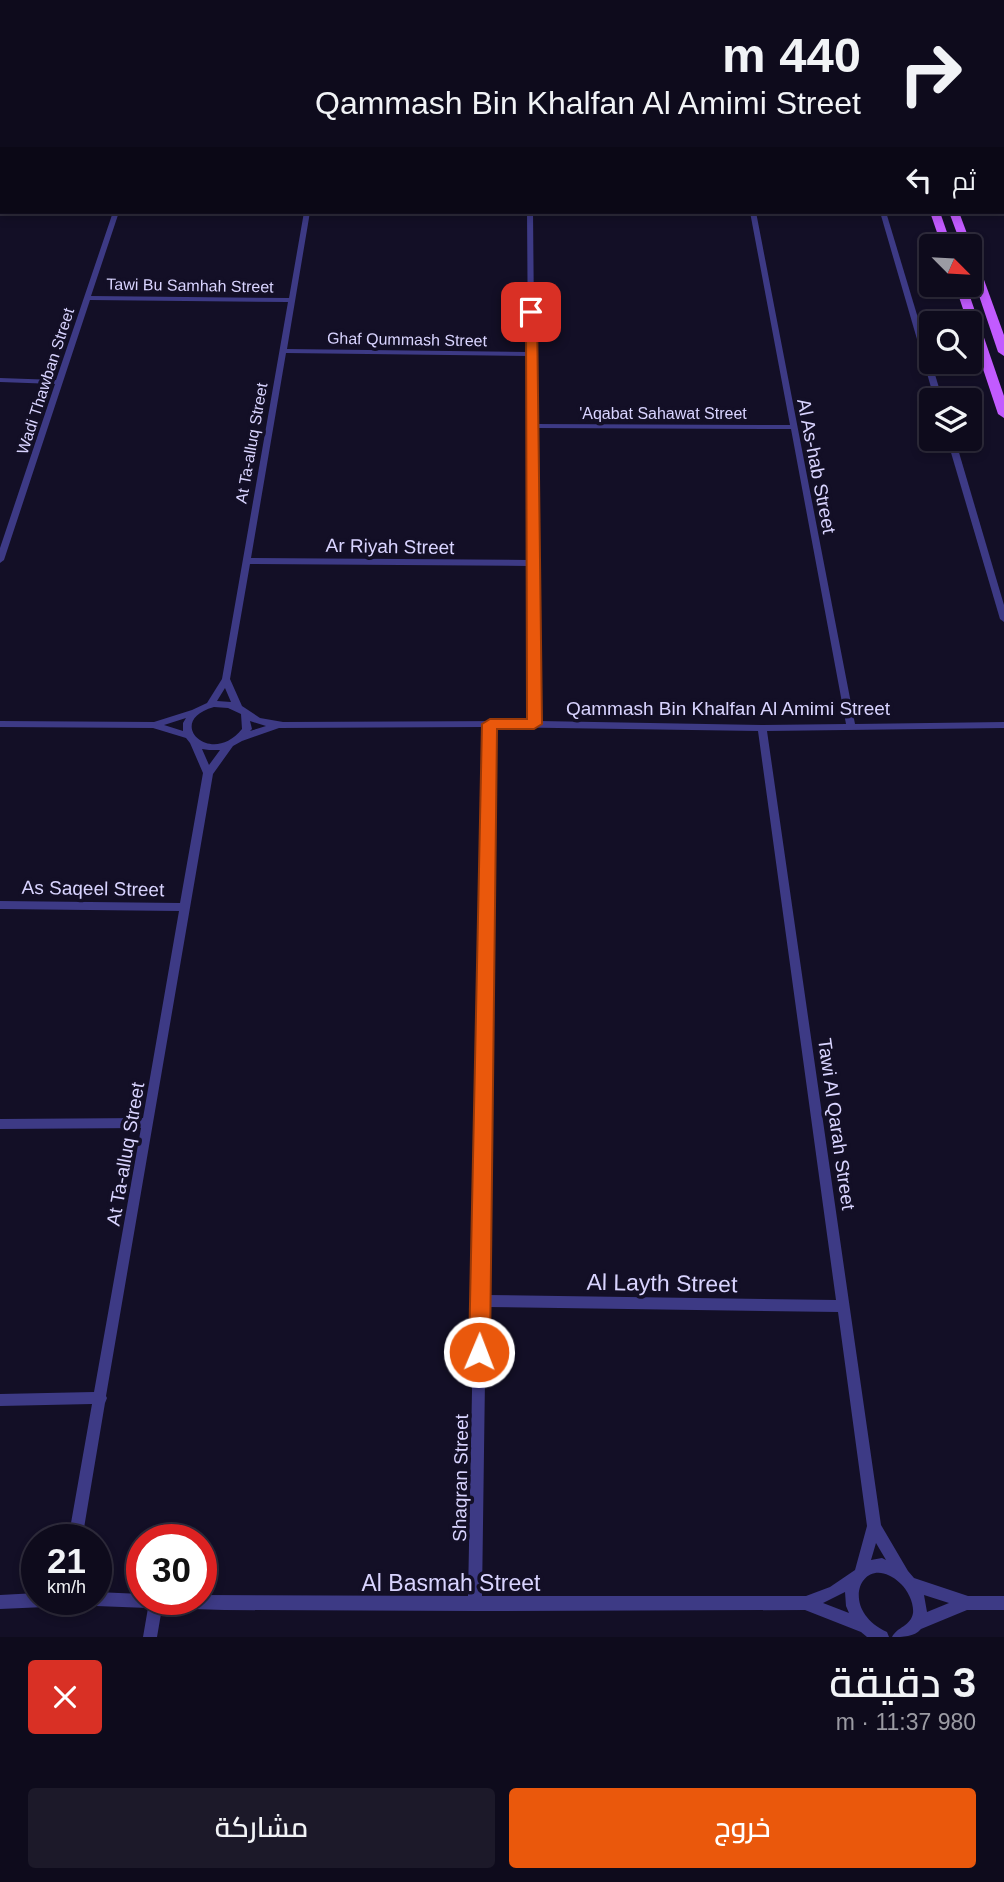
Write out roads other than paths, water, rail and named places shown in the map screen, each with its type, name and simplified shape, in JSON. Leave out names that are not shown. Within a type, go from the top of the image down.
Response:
[{"type":"main road","points":[[955,214],[962,234]]},
{"type":"main road","points":[[935,215],[942,234]]},
{"type":"main road","points":[[982,289],[1004,352]]},
{"type":"main road","points":[[964,298],[1004,414]]},
{"type":"street","name":"Wadi Thawban Street","points":[[0,560],[115,214]]},
{"type":"street","name":"At Ta-alluq Street","points":[[210,705],[226,679],[307,214]]},
{"type":"street","points":[[530,214],[534,724]]},
{"type":"street","name":"Al As-hab Street","points":[[752,214],[851,726]]},
{"type":"street","points":[[884,214],[935,388]]},
{"type":"street","name":"Tawi Bu Samhah Street","points":[[87,298],[292,300]]},
{"type":"street","name":"Ghaf Qummash Street","points":[[283,351],[532,354]]},
{"type":"street","points":[[0,380],[59,382]]},
{"type":"street","name":"'Aqabat Sahawat Street","points":[[532,426],[794,427]]},
{"type":"street","points":[[955,451],[1004,619]]},
{"type":"street","name":"Ar Riyah Street","points":[[246,561],[533,564]]},
{"type":"street","points":[[153,725],[210,747],[230,744],[240,738],[248,724],[226,679]]},
{"type":"street","points":[[0,724],[153,725],[210,705],[222,704],[242,711]]},
{"type":"street","points":[[197,711],[189,721],[192,739],[208,773]]},
{"type":"street","name":"Qammash Bin Khalfan Al Amimi Street","points":[[242,711],[262,722],[283,725],[534,724],[762,728],[1004,725]]},
{"type":"street","name":"Shaqran Street","points":[[475,1604],[490,724]]},
{"type":"street","name":"Qammash Bin Khalfan Al Amimi Street","points":[[240,738],[283,725]]},
{"type":"street","name":"Tawi Al Qarah Street","points":[[762,728],[874,1527],[860,1574],[852,1588],[852,1603],[872,1633]]},
{"type":"street","name":"At Ta-alluq Street","points":[[78,1524],[208,773],[230,744]]},
{"type":"street","name":"As Saqeel Street","points":[[0,905],[186,907]]},
{"type":"street","points":[[0,1124],[148,1123]]},
{"type":"street","name":"Al Layth Street","points":[[480,1301],[843,1306]]},
{"type":"street","points":[[0,1400],[101,1398]]},
{"type":"street","name":"Tawi Al Qarah Street","points":[[874,1527],[907,1578]]},
{"type":"street","points":[[860,1574],[881,1566],[968,1603]]},
{"type":"street","name":"Al Basmah Street","points":[[217,1602],[806,1603],[834,1592],[860,1574]]},
{"type":"street","points":[[907,1578],[919,1600],[908,1632]]},
{"type":"street","points":[[0,1602],[21,1601]]},
{"type":"street","name":"Al Basmah Street","points":[[806,1603],[872,1633]]},
{"type":"street","points":[[908,1632],[936,1613],[968,1603],[1004,1603]]},
{"type":"street","points":[[150,1637],[154,1615]]}]
